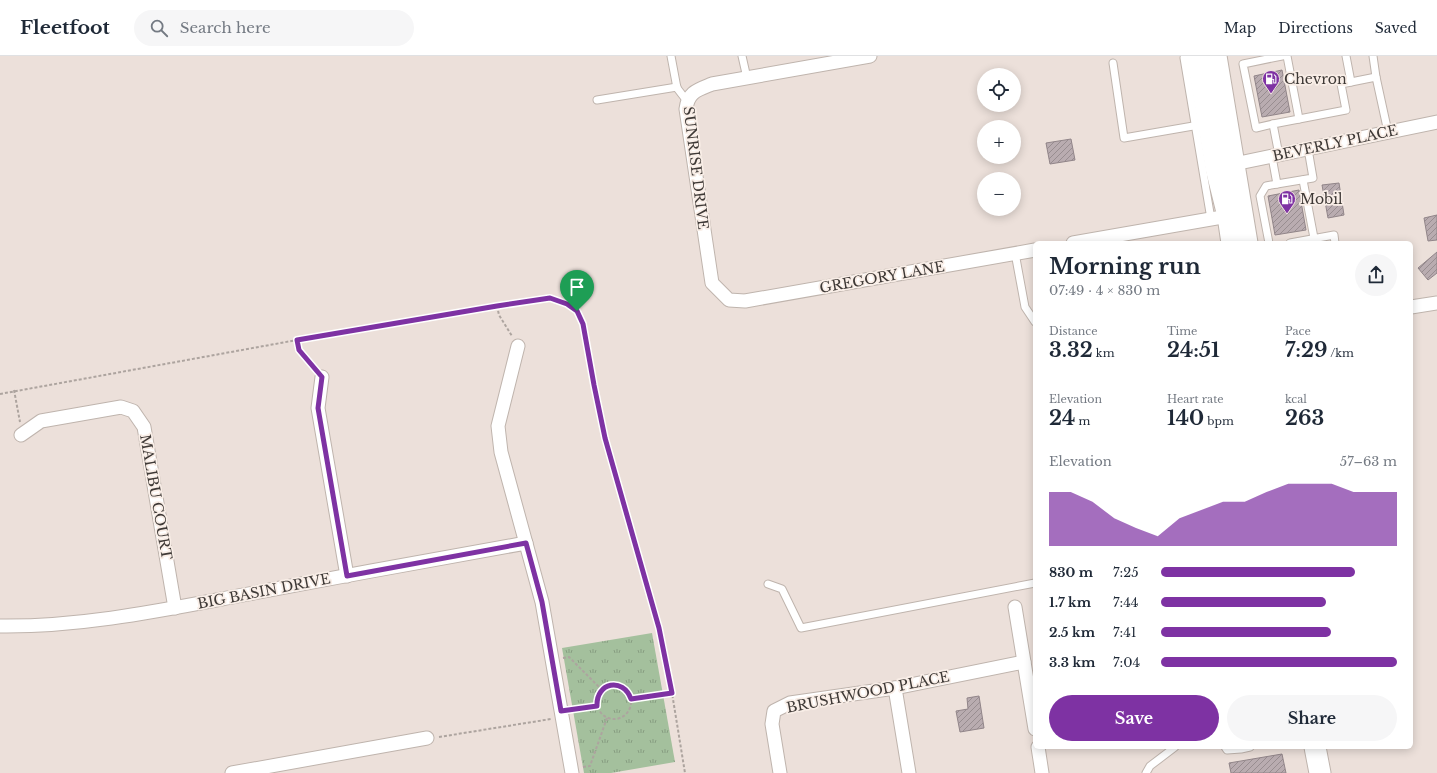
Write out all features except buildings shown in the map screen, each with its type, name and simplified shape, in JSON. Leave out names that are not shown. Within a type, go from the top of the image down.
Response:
[{"type":"main road","points":[[1216,56],[1247,241]]},
{"type":"main road","points":[[1190,57],[1202,125],[1216,168],[1220,217],[1231,241]]},
{"type":"main road","points":[[1315,749],[1320,773]]},
{"type":"main road","points":[[1329,749],[1334,773]]},
{"type":"street","name":"SUNRISE DRIVE","points":[[729,300],[712,283],[686,109],[687,101],[693,92],[712,84],[746,78],[815,61],[870,56]]},
{"type":"street","name":"BEVERLY PLACE","points":[[1234,164],[1437,122]]},
{"type":"street","points":[[1092,241],[1220,217]]},
{"type":"street","name":"GREGORY LANE","points":[[729,300],[745,301],[1033,250]]},
{"type":"street","points":[[1413,307],[1437,303]]},
{"type":"street","points":[[518,346],[498,426],[501,452],[542,602],[572,771]]},
{"type":"street","points":[[322,377],[318,408],[347,576]]},
{"type":"street","name":"MALIBU COURT","points":[[21,435],[41,421],[121,407],[133,411],[144,427],[175,608]]},
{"type":"street","name":"BIG BASIN DRIVE","points":[[0,626],[31,627],[70,624],[175,608],[526,543]]},
{"type":"street","points":[[1015,607],[1033,717]]},
{"type":"street","name":"BRUSHWOOD PLACE","points":[[780,773],[772,724],[774,711],[790,704],[894,688],[1024,662]]},
{"type":"street","points":[[894,688],[909,773]]},
{"type":"street","points":[[232,773],[427,738]]},
{"type":"street","points":[[1038,749],[1042,773]]},
{"type":"lane","points":[[671,56],[677,87],[687,101]]},
{"type":"lane","points":[[742,56],[746,78]]},
{"type":"lane","points":[[1242,56],[1256,128],[1346,110],[1341,84],[1376,77]]},
{"type":"lane","points":[[1243,64],[1282,56]]},
{"type":"lane","points":[[1287,56],[1299,119]]},
{"type":"lane","points":[[1346,56],[1351,82]]},
{"type":"lane","points":[[1373,56],[1388,132]]},
{"type":"lane","points":[[1113,63],[1124,138],[1202,125]]},
{"type":"lane","points":[[597,100],[677,87]]},
{"type":"lane","points":[[1274,124],[1277,184]]},
{"type":"lane","points":[[1269,241],[1260,196],[1266,186],[1313,178],[1308,149]]},
{"type":"lane","points":[[1303,180],[1314,238]]},
{"type":"lane","points":[[1300,241],[1334,235],[1335,241]]},
{"type":"lane","points":[[1015,253],[1025,307],[1033,319]]},
{"type":"lane","points":[[768,584],[782,589],[801,628],[1033,583]]},
{"type":"lane","points":[[1146,773],[1150,766],[1173,749]]},
{"type":"lane","points":[[1226,749],[1241,749]]},
{"type":"path","points":[[0,394],[14,390],[497,306],[550,298],[567,304],[577,311],[583,324],[605,438],[659,628],[672,693],[685,773]]},
{"type":"path","points":[[497,306],[499,315],[518,346]]},
{"type":"path","points":[[297,340],[299,350],[322,377]]},
{"type":"path","points":[[14,390],[21,435]]},
{"type":"path","points":[[552,660],[570,657],[602,690]]},
{"type":"path","points":[[611,685],[618,685],[624,688],[629,693],[631,699],[631,706],[628,712],[623,717],[617,719],[607,718],[600,712],[597,706],[597,699],[602,690],[611,685]]},
{"type":"path","points":[[631,699],[672,693]]},
{"type":"path","points":[[427,738],[448,737],[552,719],[561,711],[597,706]]},
{"type":"path","points":[[572,771],[590,766],[607,718]]},
{"type":"green space","points":[[652,633],[675,762],[611,773],[584,773],[562,648]]},
{"type":"place","name":"Chevron","points":[[1271,94]]},
{"type":"place","name":"Mobil","points":[[1287,214]]},
{"type":"route","points":[[550,298],[567,304],[577,311],[583,324],[605,438],[659,628],[672,693],[631,699],[629,693],[624,688],[618,685],[611,685],[600,692],[597,699],[597,706],[561,711],[542,602],[526,543],[347,576],[318,408],[322,377],[299,350],[297,340],[550,298]]}]
